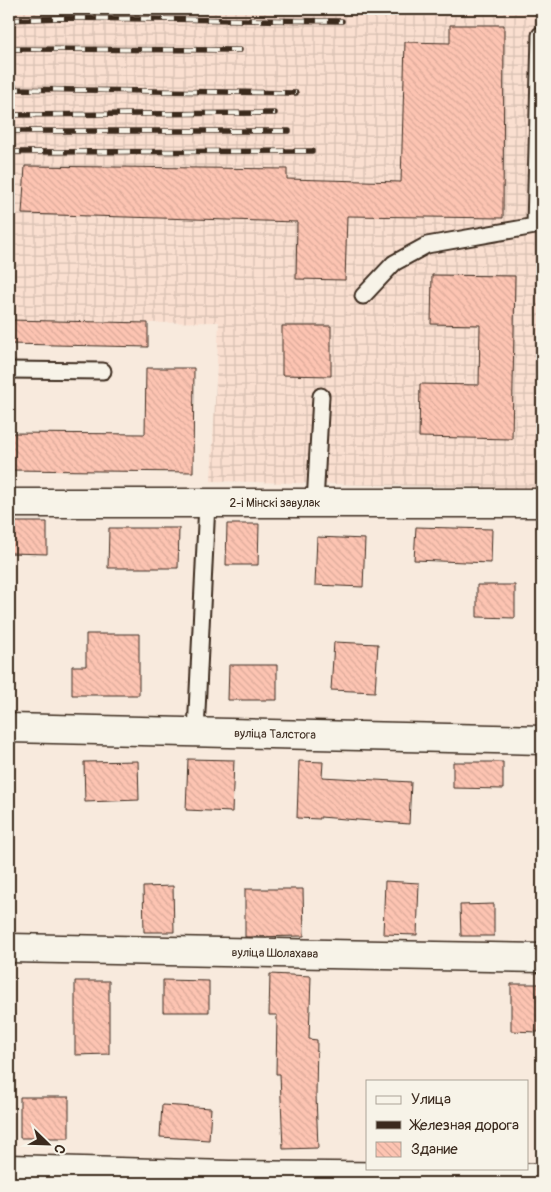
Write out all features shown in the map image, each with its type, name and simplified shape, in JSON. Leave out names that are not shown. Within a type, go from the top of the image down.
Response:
[{"type":"street","name":"2-і Мінскі завулак","points":[[9,503],[542,503]]},
{"type":"street","name":"вуліца Талстога","points":[[9,728],[542,740]]},
{"type":"street","name":"вуліца Шолахава","points":[[9,948],[542,958]]},
{"type":"street","points":[[9,1169],[229,1175],[542,1178]]},
{"type":"lane","points":[[363,296],[394,263],[427,245],[539,226],[540,35],[542,35]]},
{"type":"lane","points":[[9,370],[103,371]]},
{"type":"lane","points":[[315,503],[321,396]]},
{"type":"lane","points":[[196,732],[207,503]]},
{"type":"shaded area","points":[[9,9],[542,9],[542,489],[211,481],[219,322],[148,323],[9,320]]},
{"type":"building","points":[[450,25],[504,25],[503,218],[347,216],[345,280],[296,279],[297,222],[22,214],[25,166],[287,169],[287,179],[401,182],[405,42],[450,43]]},
{"type":"building","points":[[432,275],[515,276],[512,439],[419,437],[420,384],[479,385],[480,325],[431,324]]},
{"type":"building","points":[[9,320],[148,323],[148,347],[9,344]]},
{"type":"building","points":[[282,326],[331,326],[331,376],[282,375]]},
{"type":"building","points":[[146,368],[194,368],[193,472],[9,470],[9,433],[145,434]]},
{"type":"building","points":[[9,522],[47,522],[47,554],[9,553]]},
{"type":"building","points":[[227,524],[259,524],[258,565],[226,565]]},
{"type":"building","points":[[416,527],[492,529],[491,563],[414,560]]},
{"type":"building","points":[[109,528],[179,528],[178,568],[108,568]]},
{"type":"building","points":[[317,537],[365,539],[363,587],[315,585]]},
{"type":"building","points":[[477,585],[515,585],[515,618],[477,617]]},
{"type":"building","points":[[86,634],[139,634],[139,695],[72,695],[72,666],[86,666]]},
{"type":"building","points":[[334,642],[378,644],[375,692],[331,690]]},
{"type":"building","points":[[229,665],[277,665],[277,700],[228,700]]},
{"type":"building","points":[[188,759],[234,760],[232,812],[186,810]]},
{"type":"building","points":[[138,761],[139,800],[85,802],[84,762]]},
{"type":"building","points":[[299,761],[323,762],[322,777],[411,782],[409,824],[320,817],[320,819],[297,818]]},
{"type":"building","points":[[453,762],[503,762],[503,789],[453,788]]},
{"type":"building","points":[[385,881],[419,883],[417,935],[383,934]]},
{"type":"building","points":[[173,886],[174,932],[144,932],[143,887]]},
{"type":"building","points":[[245,889],[303,889],[304,936],[245,937]]},
{"type":"building","points":[[494,904],[494,936],[461,936],[460,905]]},
{"type":"building","points":[[270,974],[311,976],[309,1039],[317,1040],[316,1095],[318,1148],[283,1149],[280,1074],[276,1074],[277,1015],[269,1015]]},
{"type":"building","points":[[163,980],[209,981],[209,1012],[163,1012]]},
{"type":"building","points":[[75,981],[109,981],[109,1054],[75,1055]]},
{"type":"building","points":[[511,984],[539,984],[538,1032],[511,1031]]},
{"type":"building","points":[[20,1097],[69,1097],[69,1138],[20,1138]]},
{"type":"building","points":[[162,1105],[211,1108],[209,1140],[160,1137]]},
{"type":"railway","points":[[9,20],[60,18],[342,21]]},
{"type":"railway","points":[[9,49],[240,50]]},
{"type":"railway","points":[[9,89],[296,93]]},
{"type":"railway","points":[[9,115],[275,113]]},
{"type":"railway","points":[[9,131],[289,131]]},
{"type":"railway","points":[[9,152],[312,151]]}]
